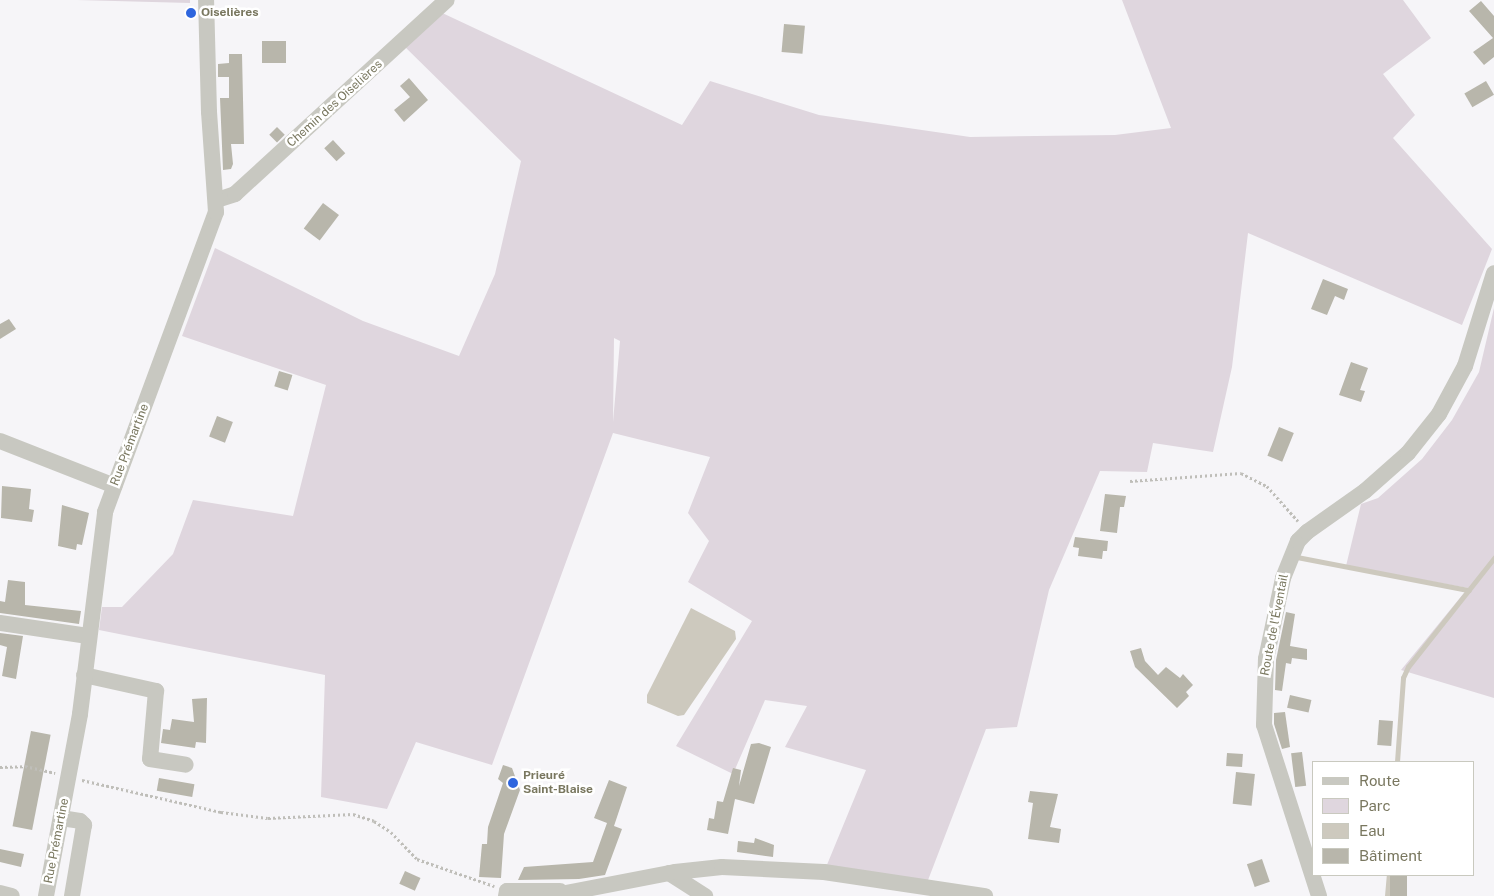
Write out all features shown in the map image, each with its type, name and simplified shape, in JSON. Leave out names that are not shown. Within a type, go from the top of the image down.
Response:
[{"type":"street","name":"Rue Prémartine","points":[[46,896],[69,776],[84,675],[100,538],[115,486],[214,224],[217,200],[209,112],[206,0]]},
{"type":"street","name":"Chemin des Oiselières","points":[[217,200],[235,194],[447,0]]},
{"type":"street","name":"Route de l'Éventail","points":[[1312,875],[1270,747],[1263,703],[1266,659],[1283,578],[1298,541],[1307,532],[1365,491],[1408,452],[1438,414],[1465,366],[1494,272]]},
{"type":"street","points":[[2,447],[115,486]]},
{"type":"street","points":[[0,623],[88,636]]},
{"type":"street","points":[[84,675],[156,691],[150,759],[186,765]]},
{"type":"street","points":[[61,818],[80,821],[84,825],[72,896]]},
{"type":"street","points":[[507,893],[565,891],[669,873],[722,868],[824,872],[907,891],[985,896]]},
{"type":"street","points":[[669,873],[705,896]]},
{"type":"street","name":"Route de l'Éventail","points":[[1312,876],[1319,896]]},
{"type":"street","points":[[550,896],[565,891]]},
{"type":"street","points":[[0,893],[12,896]]},
{"type":"path","points":[[1130,480],[1241,474],[1268,486],[1307,532]]},
{"type":"path","points":[[0,767],[25,766],[221,812],[268,818],[353,814],[374,821],[391,832],[417,859],[507,893]]},
{"type":"green space","points":[[77,0],[190,0],[190,3]]},
{"type":"green space","points":[[1122,0],[1403,0],[1431,38],[1383,74],[1415,115],[1393,138],[1492,249],[1462,325],[1248,233],[1232,367],[1213,452],[1153,443],[1147,472],[1100,471],[1049,590],[1017,727],[986,729],[925,888],[824,872],[866,770],[785,747],[807,706],[765,700],[733,774],[676,746],[752,621],[688,582],[709,541],[688,513],[710,457],[613,433],[492,765],[416,742],[387,809],[321,797],[325,675],[99,630],[102,607],[122,607],[173,554],[193,500],[293,516],[326,385],[182,336],[215,248],[363,321],[459,356],[495,274],[521,161],[402,44],[438,11],[682,125],[710,81],[819,115],[970,137],[1115,135],[1171,128]],"holes":[[[614,338],[620,341],[613,422]]]},
{"type":"green space","points":[[1494,308],[1494,698],[1401,670],[1468,588],[1346,566],[1361,504],[1378,498],[1422,459],[1452,420],[1479,372]]},
{"type":"water","points":[[691,608],[735,631],[736,639],[684,715],[678,716],[647,703],[647,695]]},
{"type":"building","points":[[1481,1],[1494,16],[1494,57],[1484,65],[1473,52],[1493,38],[1469,11]]},
{"type":"building","points":[[784,24],[805,26],[802,54],[782,52]]},
{"type":"building","points":[[262,41],[286,41],[286,63],[262,63]]},
{"type":"building","points":[[229,54],[242,54],[244,144],[231,144],[233,164],[231,169],[223,170],[220,98],[229,98],[229,77],[218,77],[218,64],[229,63]]},
{"type":"building","points":[[409,78],[428,100],[404,122],[394,110],[410,97],[400,86]]},
{"type":"building","points":[[1486,81],[1494,95],[1472,107],[1464,94]]},
{"type":"building","points":[[277,127],[285,135],[277,143],[269,135]]},
{"type":"building","points":[[333,140],[345,153],[336,161],[324,148]]},
{"type":"building","points":[[323,203],[339,215],[320,241],[304,229]]},
{"type":"building","points":[[1323,279],[1348,289],[1344,300],[1335,296],[1327,315],[1311,309]]},
{"type":"building","points":[[9,319],[16,329],[0,339],[0,324]]},
{"type":"building","points":[[1351,362],[1368,368],[1360,390],[1365,391],[1361,402],[1339,395]]},
{"type":"building","points":[[279,371],[292,375],[288,390],[274,386]]},
{"type":"building","points":[[217,416],[233,422],[225,443],[209,437]]},
{"type":"building","points":[[1279,427],[1294,433],[1282,462],[1267,456]]},
{"type":"building","points":[[2,486],[31,489],[29,509],[34,510],[32,522],[1,518]]},
{"type":"building","points":[[1105,494],[1126,496],[1124,507],[1120,507],[1117,533],[1100,531]]},
{"type":"building","points":[[62,505],[89,513],[82,545],[77,544],[76,550],[58,546]]},
{"type":"building","points":[[1075,537],[1108,541],[1107,551],[1103,551],[1102,559],[1078,556],[1079,548],[1073,547]]},
{"type":"building","points":[[8,580],[25,582],[25,605],[81,611],[79,624],[0,613],[0,601],[5,602]]},
{"type":"building","points":[[1286,612],[1295,614],[1290,646],[1307,649],[1307,660],[1292,658],[1291,664],[1286,663],[1282,691],[1275,690],[1276,660]]},
{"type":"building","points":[[0,633],[23,636],[16,679],[2,676],[7,647],[0,645]]},
{"type":"building","points":[[1141,648],[1145,661],[1158,675],[1166,667],[1180,678],[1183,674],[1193,685],[1186,692],[1189,696],[1177,708],[1135,667],[1130,651]]},
{"type":"building","points":[[1290,695],[1311,700],[1309,713],[1287,708]]},
{"type":"building","points":[[207,698],[206,743],[196,742],[195,748],[161,743],[163,729],[170,730],[172,719],[194,722],[192,699]]},
{"type":"building","points":[[1285,712],[1290,747],[1282,749],[1274,724],[1274,713]]},
{"type":"building","points":[[1379,720],[1393,721],[1391,746],[1377,745]]},
{"type":"building","points":[[31,731],[51,735],[32,830],[12,826]]},
{"type":"building","points":[[759,743],[771,747],[754,804],[735,799],[728,834],[707,830],[709,818],[714,819],[717,801],[723,802],[733,768],[741,770],[739,786],[751,744]]},
{"type":"building","points":[[1302,752],[1306,786],[1295,787],[1291,753]]},
{"type":"building","points":[[1227,753],[1243,754],[1242,767],[1226,766]]},
{"type":"building","points":[[503,765],[512,768],[520,790],[504,834],[501,878],[479,877],[482,844],[487,844],[488,827],[503,783],[498,779]]},
{"type":"building","points":[[1236,772],[1255,774],[1252,806],[1233,804]]},
{"type":"building","points":[[159,778],[194,784],[192,797],[157,791]]},
{"type":"building","points":[[609,780],[627,787],[614,826],[622,829],[605,875],[579,879],[518,880],[524,867],[593,862],[607,823],[594,818]]},
{"type":"building","points":[[1030,791],[1058,794],[1050,827],[1061,829],[1059,843],[1028,839],[1033,803],[1028,802]]},
{"type":"building","points":[[755,838],[774,845],[773,857],[737,852],[738,841],[754,843]]},
{"type":"building","points":[[0,849],[24,854],[21,867],[0,862]]},
{"type":"building","points":[[1262,859],[1270,882],[1255,887],[1247,864]]},
{"type":"building","points":[[405,871],[421,878],[415,891],[399,884]]},
{"type":"building","points":[[1390,876],[1407,876],[1407,896],[1390,896]]},
{"type":"waterway","points":[[1297,557],[1469,590]]},
{"type":"waterway","points":[[1397,761],[1403,678],[1408,667],[1494,558]]},
{"type":"waterway","points":[[1387,896],[1389,876]]},
{"type":"place","name":"Oiselières","points":[[191,13]]},
{"type":"place","name":"Prieuré Saint-Blaise","points":[[513,783]]}]
